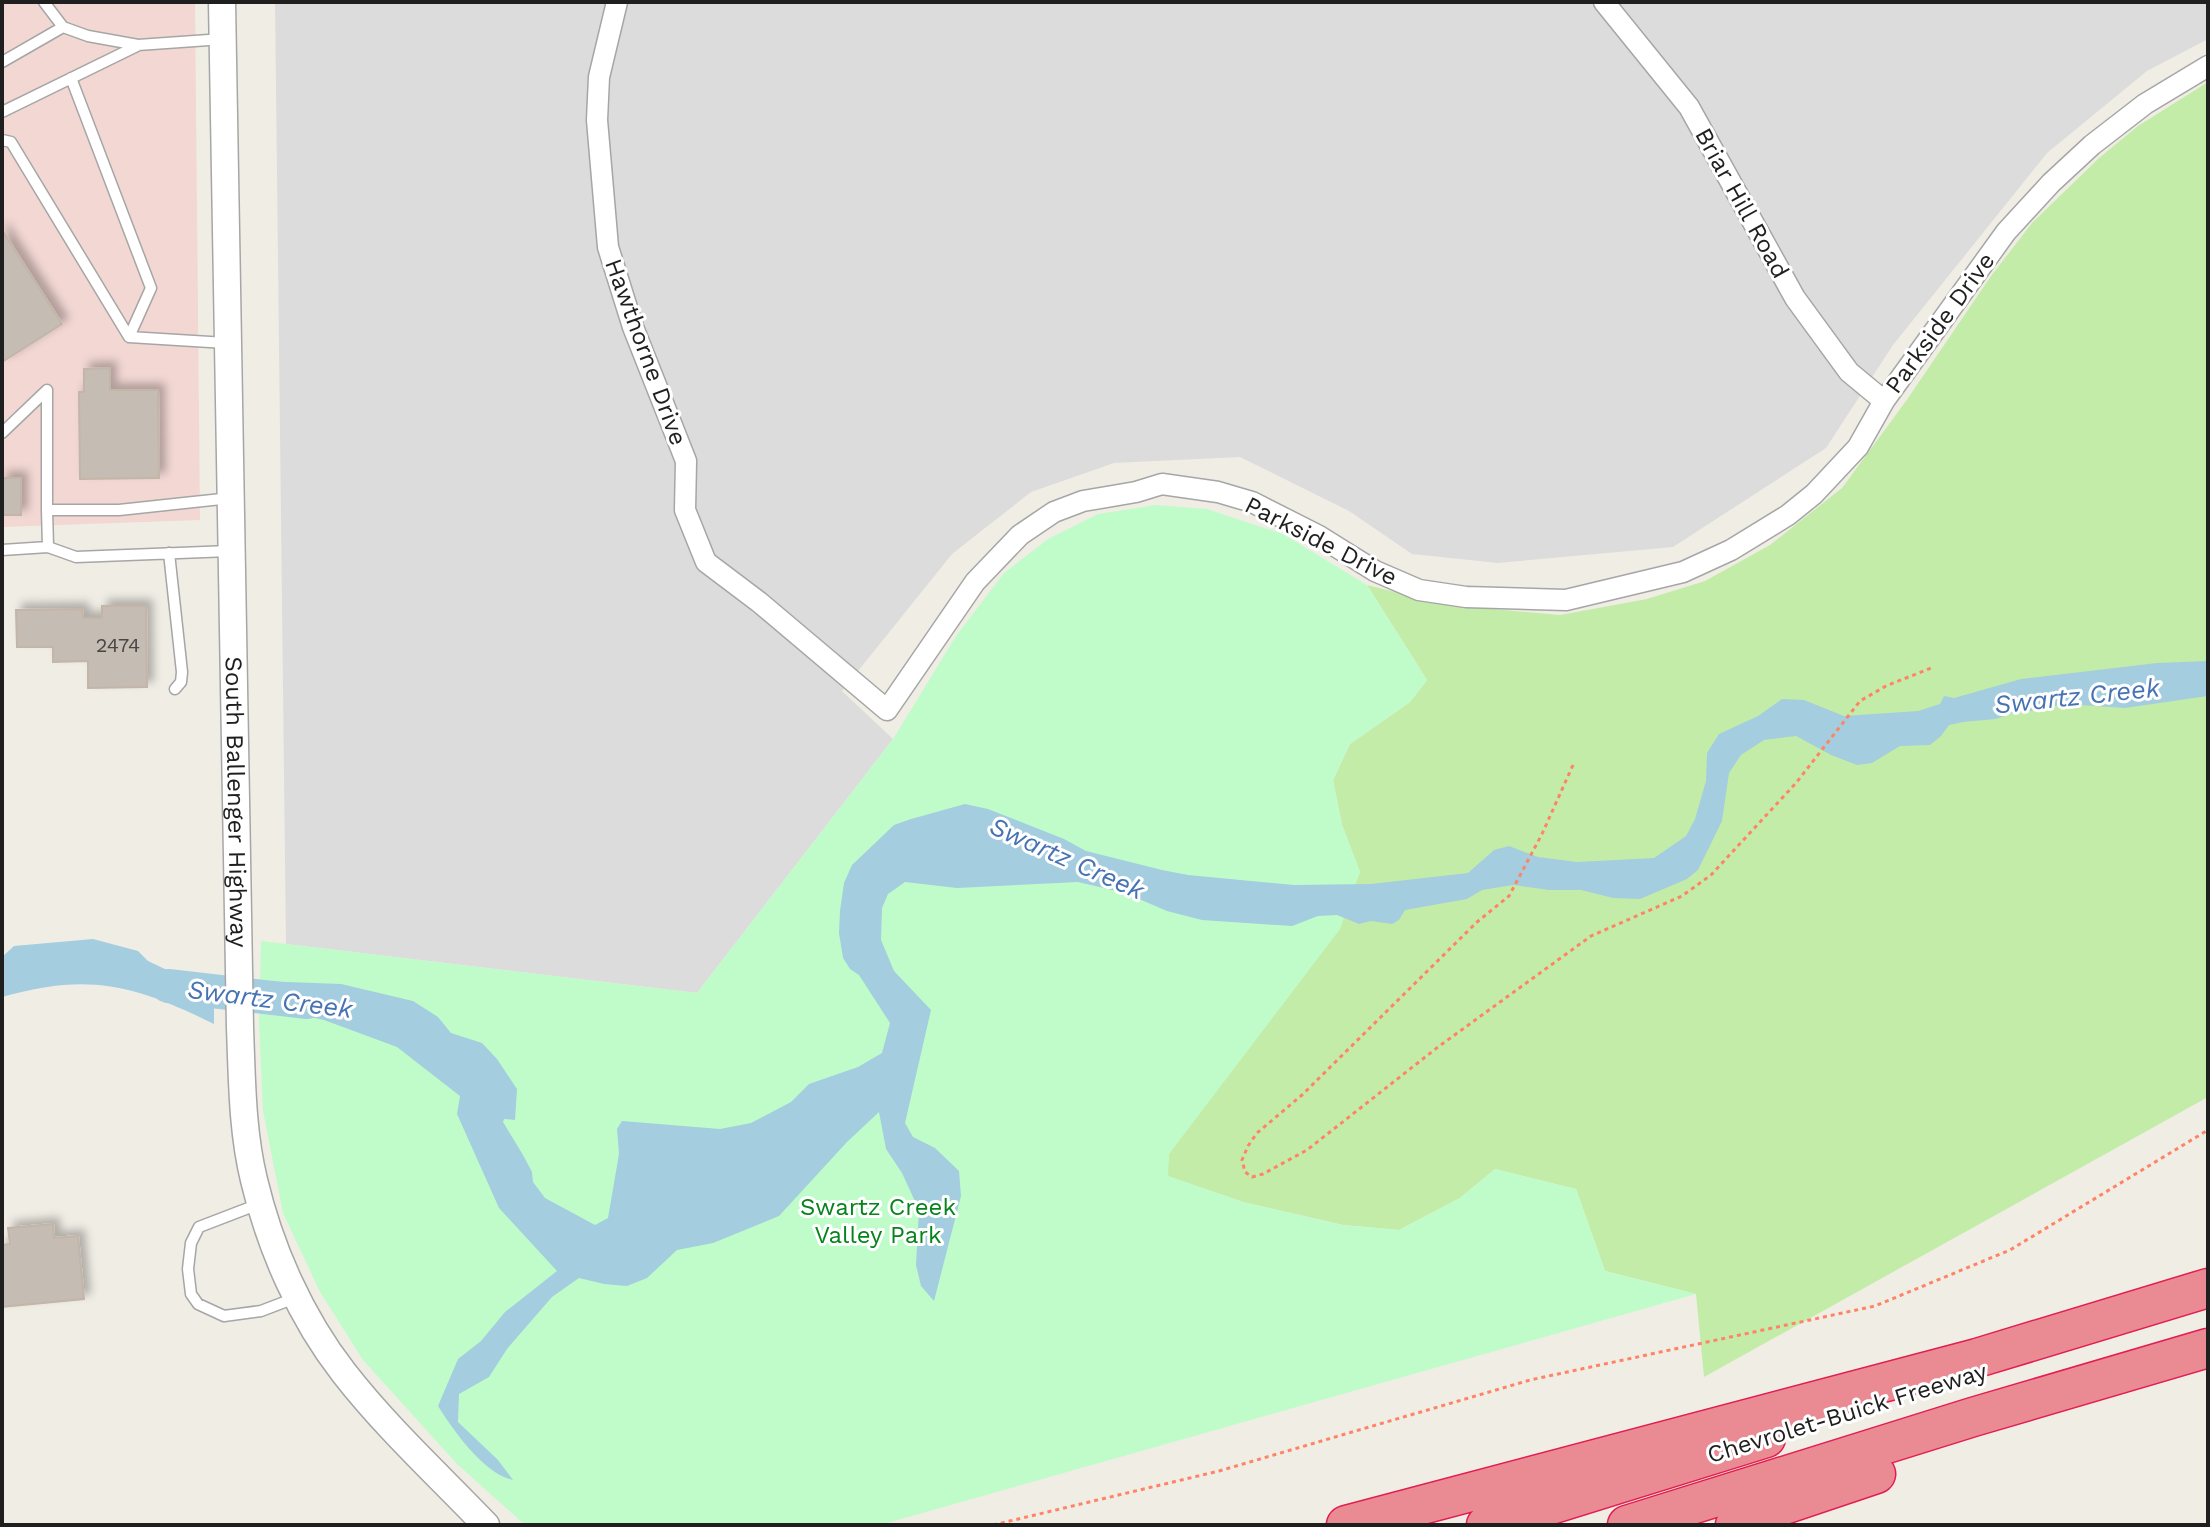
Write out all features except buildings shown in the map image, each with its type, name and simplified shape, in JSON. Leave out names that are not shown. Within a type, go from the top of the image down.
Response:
[{"type":"highway","points":[[1346,1525],[1977,1358],[2208,1288]]},
{"type":"highway","name":"Chevrolet-Buick Freeway","points":[[1486,1525],[2208,1299]]},
{"type":"highway","name":"Chevrolet-Buick Freeway","points":[[1627,1525],[1973,1417],[2208,1348]]},
{"type":"highway","points":[[1735,1525],[1760,1513],[2208,1363]]},
{"type":"street","name":"South Ballenger Highway","points":[[222,2],[240,1028],[244,1123],[253,1180],[274,1248],[310,1321],[343,1372],[486,1525]]},
{"type":"street","name":"Hawthorne Drive","points":[[617,2],[598,89],[597,120],[608,247],[633,327],[686,461],[685,510],[706,562],[759,602],[887,710]]},
{"type":"street","name":"Briar Hill Road","points":[[1604,2],[1689,107],[1795,298],[1849,372],[1884,401]]},
{"type":"street","name":"Parkside Drive","points":[[887,710],[975,582],[1020,535],[1054,512],[1083,501],[1162,484],[1218,492],[1252,502],[1319,536],[1375,571],[1419,590],[1466,597],[1566,600],[1683,572],[1788,515],[1835,473],[1858,447],[1884,401],[2006,232],[2051,183],[2092,145],[2145,104],[2208,66]]},
{"type":"lane","points":[[44,2],[63,27],[88,36],[138,45],[223,39]]},
{"type":"lane","points":[[2,62],[63,27]]},
{"type":"lane","points":[[2,112],[138,45]]},
{"type":"lane","points":[[71,78],[151,288],[129,337]]},
{"type":"lane","points":[[2,140],[11,142],[129,337]]},
{"type":"lane","points":[[129,337],[228,343]]},
{"type":"lane","points":[[2,433],[47,390],[48,547]]},
{"type":"lane","points":[[47,510],[119,510],[231,498]]},
{"type":"lane","points":[[2,550],[48,547],[76,557],[232,551]]},
{"type":"lane","points":[[169,553],[182,672],[181,682],[175,689]]},
{"type":"lane","points":[[260,1203],[199,1227],[191,1243],[188,1269],[191,1294],[198,1304],[224,1316],[261,1311],[298,1297]]},
{"type":"path","points":[[1573,765],[1542,834],[1509,896],[1477,922],[1364,1030],[1302,1095],[1257,1133],[1242,1160],[1245,1172],[1252,1177],[1263,1174],[1307,1150],[1438,1047],[1591,936],[1682,896],[1711,875],[1796,783],[1860,701],[1886,686],[1931,668]]},
{"type":"path","points":[[993,1525],[1219,1471],[1530,1380],[1875,1306],[2010,1250],[2208,1130]]},
{"type":"shaded area","points":[[2,2],[195,2],[200,520],[2,527]]},
{"type":"shaded area","points":[[275,2],[2208,2],[2208,39],[2147,71],[2047,153],[1893,345],[1826,448],[1673,547],[1498,563],[1412,554],[1349,511],[1240,457],[1114,463],[1031,492],[952,554],[842,691],[893,739],[697,993],[286,944]]},
{"type":"green space","points":[[2208,82],[2208,1097],[1704,1377],[1696,1294],[1605,1271],[1576,1189],[1495,1169],[1460,1198],[1399,1230],[1343,1225],[1243,1202],[1167,1176],[1169,1154],[1360,872],[1342,825],[1333,780],[1350,744],[1410,702],[1427,680],[1367,585],[1448,605],[1560,615],[1647,599],[1705,581],[1770,545],[1842,488],[1991,276],[2032,223],[2099,158],[2138,126]]},
{"type":"green space","name":"Swartz Creek Valley Park","points":[[1156,505],[1207,509],[1283,534],[1367,585],[1427,680],[1410,702],[1350,744],[1333,780],[1342,825],[1360,872],[1340,929],[1169,1154],[1168,1176],[1243,1202],[1343,1225],[1399,1230],[1460,1198],[1495,1169],[1576,1189],[1605,1271],[1696,1294],[880,1525],[525,1525],[457,1464],[363,1360],[320,1292],[283,1213],[263,1111],[259,1022],[261,941],[697,993],[893,739],[956,636],[1004,573],[1048,539],[1098,514]]},
{"type":"water","points":[[2208,661],[2208,696],[2125,708],[2065,704],[2018,711],[1996,719],[1949,725],[1930,745],[1900,746],[1872,763],[1857,765],[1796,736],[1764,740],[1741,755],[1729,773],[1722,821],[1698,870],[1687,879],[1640,899],[1613,898],[1581,890],[1513,885],[1482,890],[1467,899],[1405,910],[1399,920],[1392,924],[1371,921],[1359,924],[1337,915],[1318,916],[1292,926],[1202,920],[1167,911],[1125,893],[1078,882],[957,888],[905,882],[888,894],[882,908],[881,940],[894,971],[931,1010],[905,1123],[913,1137],[935,1148],[959,1171],[961,1196],[934,1301],[921,1286],[916,1265],[919,1210],[902,1173],[886,1149],[879,1112],[779,1216],[713,1243],[677,1250],[647,1278],[627,1286],[579,1278],[552,1297],[507,1349],[489,1377],[459,1394],[458,1422],[498,1460],[513,1480],[480,1460],[438,1406],[458,1359],[481,1341],[505,1312],[557,1271],[499,1208],[457,1114],[460,1096],[397,1047],[324,1020],[292,1013],[260,1012],[260,981],[341,984],[413,1001],[438,1017],[451,1033],[482,1043],[517,1089],[515,1120],[504,1119],[503,1122],[532,1172],[533,1182],[545,1198],[595,1225],[608,1218],[619,1154],[617,1129],[622,1121],[720,1129],[751,1123],[791,1102],[809,1084],[858,1067],[882,1053],[890,1023],[859,975],[850,969],[843,958],[840,911],[844,883],[852,865],[894,825],[911,819],[965,804],[988,809],[1086,851],[1162,870],[1294,885],[1371,884],[1468,873],[1494,850],[1509,846],[1538,857],[1577,862],[1654,858],[1686,836],[1695,819],[1706,781],[1707,753],[1719,734],[1758,716],[1782,699],[1804,700],[1844,716],[1918,711],[1940,704],[1944,696],[1954,698],[2021,679],[2157,663]]},
{"type":"water","points":[[93,939],[138,951],[148,961],[169,971],[214,979],[214,1024],[160,1000],[111,986],[61,985],[2,997],[2,957],[14,946]]},
{"type":"waterway","name":"Swartz Creek","points":[[168,986],[307,1002]]}]
